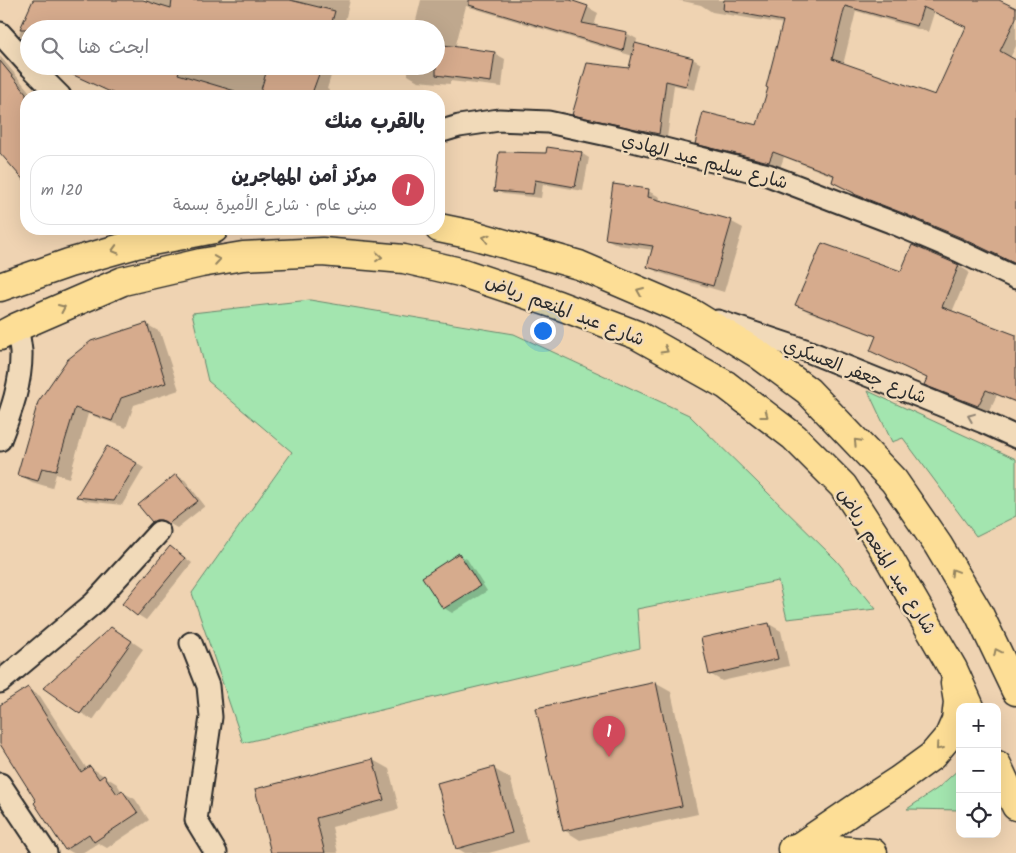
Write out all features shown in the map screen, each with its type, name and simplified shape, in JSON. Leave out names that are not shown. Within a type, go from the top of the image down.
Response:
[{"type":"main road","points":[[445,229],[473,235],[579,265],[691,313],[758,354],[808,391],[894,481],[938,545],[979,614],[1016,691]]},
{"type":"main road","points":[[0,287],[70,263],[136,244],[183,235]]},
{"type":"main road","name":"شارع عبد المنعم رياض","points":[[9,332],[123,281],[201,262],[243,256],[322,252],[404,259],[460,272],[637,334],[726,385],[794,437],[843,486],[882,546],[954,669],[968,703]]},
{"type":"main road","points":[[790,850],[899,780],[932,756],[949,736],[956,720],[958,702],[954,669]]},
{"type":"main road","points":[[1001,774],[1016,806]]},
{"type":"main road","points":[[790,850],[873,853]]},
{"type":"street","points":[[0,33],[20,56]]},
{"type":"street","points":[[38,75],[54,90]]},
{"type":"street","name":"شارع سليم عبد الهادي","points":[[445,130],[459,126],[499,120],[548,122],[617,137],[768,175],[891,222],[1016,278]]},
{"type":"street","name":"شارع جعفر العسكري","points":[[691,313],[804,350],[1016,437]]},
{"type":"street","points":[[0,440],[19,382],[21,352],[9,332]]},
{"type":"street","points":[[0,682],[94,603],[159,532]]},
{"type":"street","points":[[191,643],[208,686],[211,717],[196,820],[216,853]]},
{"type":"street","points":[[0,784],[46,853]]},
{"type":"green space","points":[[310,300],[514,334],[689,415],[836,560],[876,609],[787,619],[778,581],[637,609],[640,648],[243,743],[192,593],[292,452],[208,381],[192,313]]},
{"type":"green space","points":[[868,391],[1016,459],[1016,516],[976,536],[903,438],[892,442]]},
{"type":"green space","points":[[956,772],[956,810],[907,809],[938,788]]},
{"type":"building","points":[[33,0],[143,0],[171,8],[172,0],[290,0],[335,11],[332,20],[24,20]]},
{"type":"building","points":[[469,0],[570,0],[588,6],[582,23],[627,32],[623,51],[469,5]]},
{"type":"building","points":[[724,0],[999,0],[1016,8],[1016,18],[1000,51],[1016,60],[1016,264],[962,238],[854,194],[832,182],[834,175],[773,152],[769,162],[695,144],[703,112],[757,125],[768,88],[766,87],[783,21],[723,10]],"holes":[[[845,6],[917,26],[923,7],[966,27],[935,95],[832,59]]]},
{"type":"building","points":[[635,43],[693,58],[686,86],[666,81],[659,134],[572,115],[587,63],[629,68]]},
{"type":"building","points":[[445,45],[495,52],[491,82],[436,75],[445,75]]},
{"type":"building","points":[[0,61],[24,90],[20,90],[20,176],[0,153]]},
{"type":"building","points":[[74,75],[181,75],[232,90],[106,90]]},
{"type":"building","points":[[265,75],[319,75],[313,90],[261,90]]},
{"type":"building","points":[[547,147],[582,152],[575,187],[535,180],[533,194],[494,191],[499,152],[546,153]]},
{"type":"building","points":[[613,184],[649,189],[648,197],[732,220],[713,286],[647,267],[653,246],[605,239]]},
{"type":"building","points":[[822,243],[901,271],[912,245],[959,265],[942,307],[1016,335],[1016,402],[986,390],[978,406],[924,385],[927,378],[870,351],[876,336],[795,305]]},
{"type":"building","points":[[147,323],[166,383],[121,398],[112,421],[75,408],[56,471],[42,468],[38,481],[17,475],[38,402],[67,360],[91,341]]},
{"type":"building","points":[[107,446],[137,463],[114,501],[76,497]]},
{"type":"building","points":[[176,474],[198,501],[168,524],[161,520],[152,522],[138,505]]},
{"type":"building","points":[[170,546],[185,558],[137,616],[122,604]]},
{"type":"building","points":[[459,553],[480,586],[443,609],[422,577]]},
{"type":"building","points":[[769,623],[778,659],[709,675],[701,638]]},
{"type":"building","points":[[111,627],[132,641],[80,714],[43,688]]},
{"type":"building","points":[[656,682],[682,806],[563,831],[536,708]]},
{"type":"building","points":[[28,687],[81,772],[90,766],[99,779],[104,775],[117,794],[122,790],[138,813],[94,842],[89,834],[65,850],[34,803],[36,801],[0,744],[0,705]]},
{"type":"building","points":[[373,759],[384,800],[316,818],[325,853],[271,853],[255,789]]},
{"type":"building","points":[[494,767],[512,833],[456,849],[437,783]]},
{"type":"place","name":"مركز أمن المهاجرين","points":[[609,757]]}]
